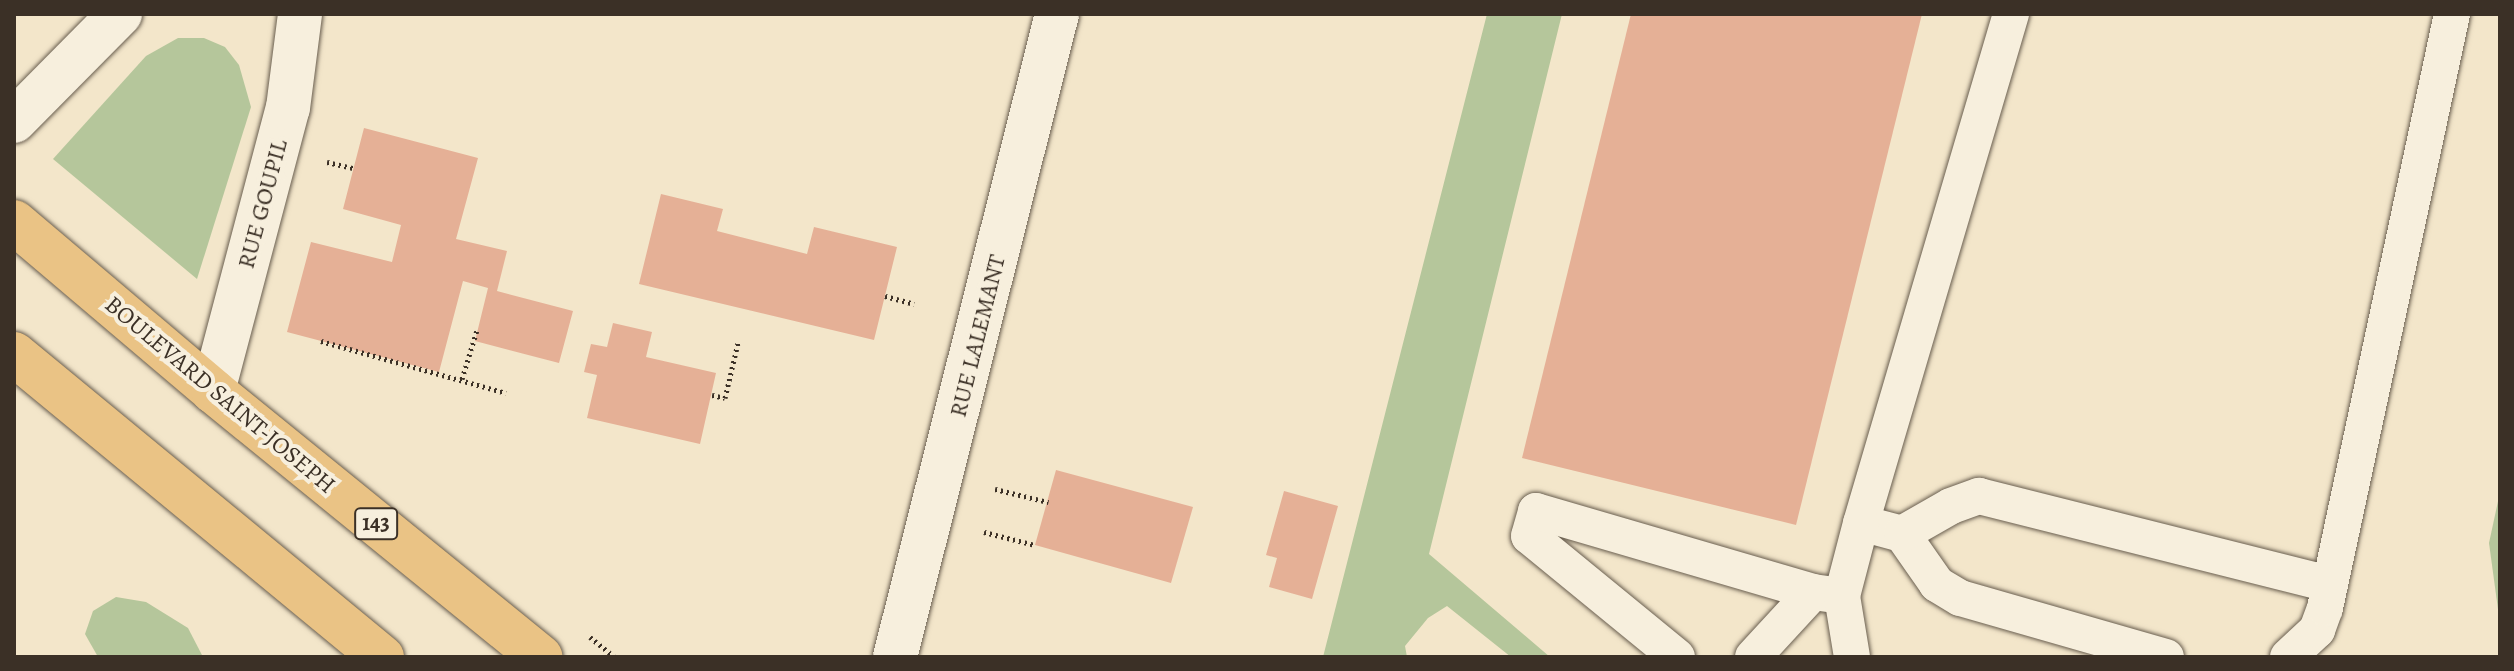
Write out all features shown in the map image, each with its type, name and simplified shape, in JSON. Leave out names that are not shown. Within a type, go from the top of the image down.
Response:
[{"type":"main road","name":"BOULEVARD SAINT-JOSEPH","points":[[14,222],[213,391],[540,657]]},
{"type":"main road","points":[[14,354],[382,657]]},
{"type":"street","points":[[14,121],[120,14]]},
{"type":"street","name":"RUE GOUPIL","points":[[213,391],[288,108],[300,14]]},
{"type":"street","name":"RUE LALEMANT","points":[[895,657],[1057,14]]},
{"type":"lane","points":[[1753,657],[1828,594],[1861,523],[2011,14]]},
{"type":"lane","points":[[2288,657],[2317,630],[2330,584],[2452,14]]},
{"type":"lane","points":[[1902,534],[1951,506],[1979,496],[2330,584]]},
{"type":"lane","points":[[1677,657],[1529,536],[1536,511],[1828,594]]},
{"type":"lane","points":[[1861,523],[1902,534],[1937,584],[1960,598],[2166,657]]},
{"type":"lane","points":[[1828,594],[1852,657]]},
{"type":"path","points":[[885,296],[914,304]]},
{"type":"path","points":[[462,379],[477,330]]},
{"type":"path","points":[[321,341],[506,393]]},
{"type":"path","points":[[712,395],[725,398],[738,343]]},
{"type":"path","points":[[995,489],[1048,502]]},
{"type":"path","points":[[984,532],[1035,545]]},
{"type":"green space","points":[[1487,14],[1562,14],[1429,554],[1550,657],[1511,657],[1447,606],[1428,618],[1405,646],[1407,657],[1323,657]]},
{"type":"green space","points":[[178,38],[204,38],[225,47],[239,65],[251,107],[197,279],[53,159],[146,56]]},
{"type":"green space","points":[[2500,492],[2500,624],[2489,543]]},
{"type":"green space","points":[[116,597],[146,602],[188,628],[203,657],[98,657],[85,634],[93,611]]},
{"type":"building","points":[[1631,14],[1922,14],[1796,525],[1522,458]]},
{"type":"building","points":[[364,128],[478,158],[456,239],[507,251],[497,291],[573,311],[559,363],[475,341],[488,288],[463,281],[439,372],[287,332],[311,242],[392,262],[401,225],[343,209]]},
{"type":"building","points":[[661,194],[723,209],[717,231],[807,254],[814,227],[897,247],[874,340],[639,284]]},
{"type":"building","points":[[613,323],[652,332],[646,357],[716,373],[700,444],[587,418],[597,375],[584,372],[591,344],[607,347]]},
{"type":"building","points":[[1056,470],[1193,507],[1171,583],[1035,545]]},
{"type":"building","points":[[1284,491],[1338,506],[1312,599],[1269,587],[1277,558],[1266,555]]}]
